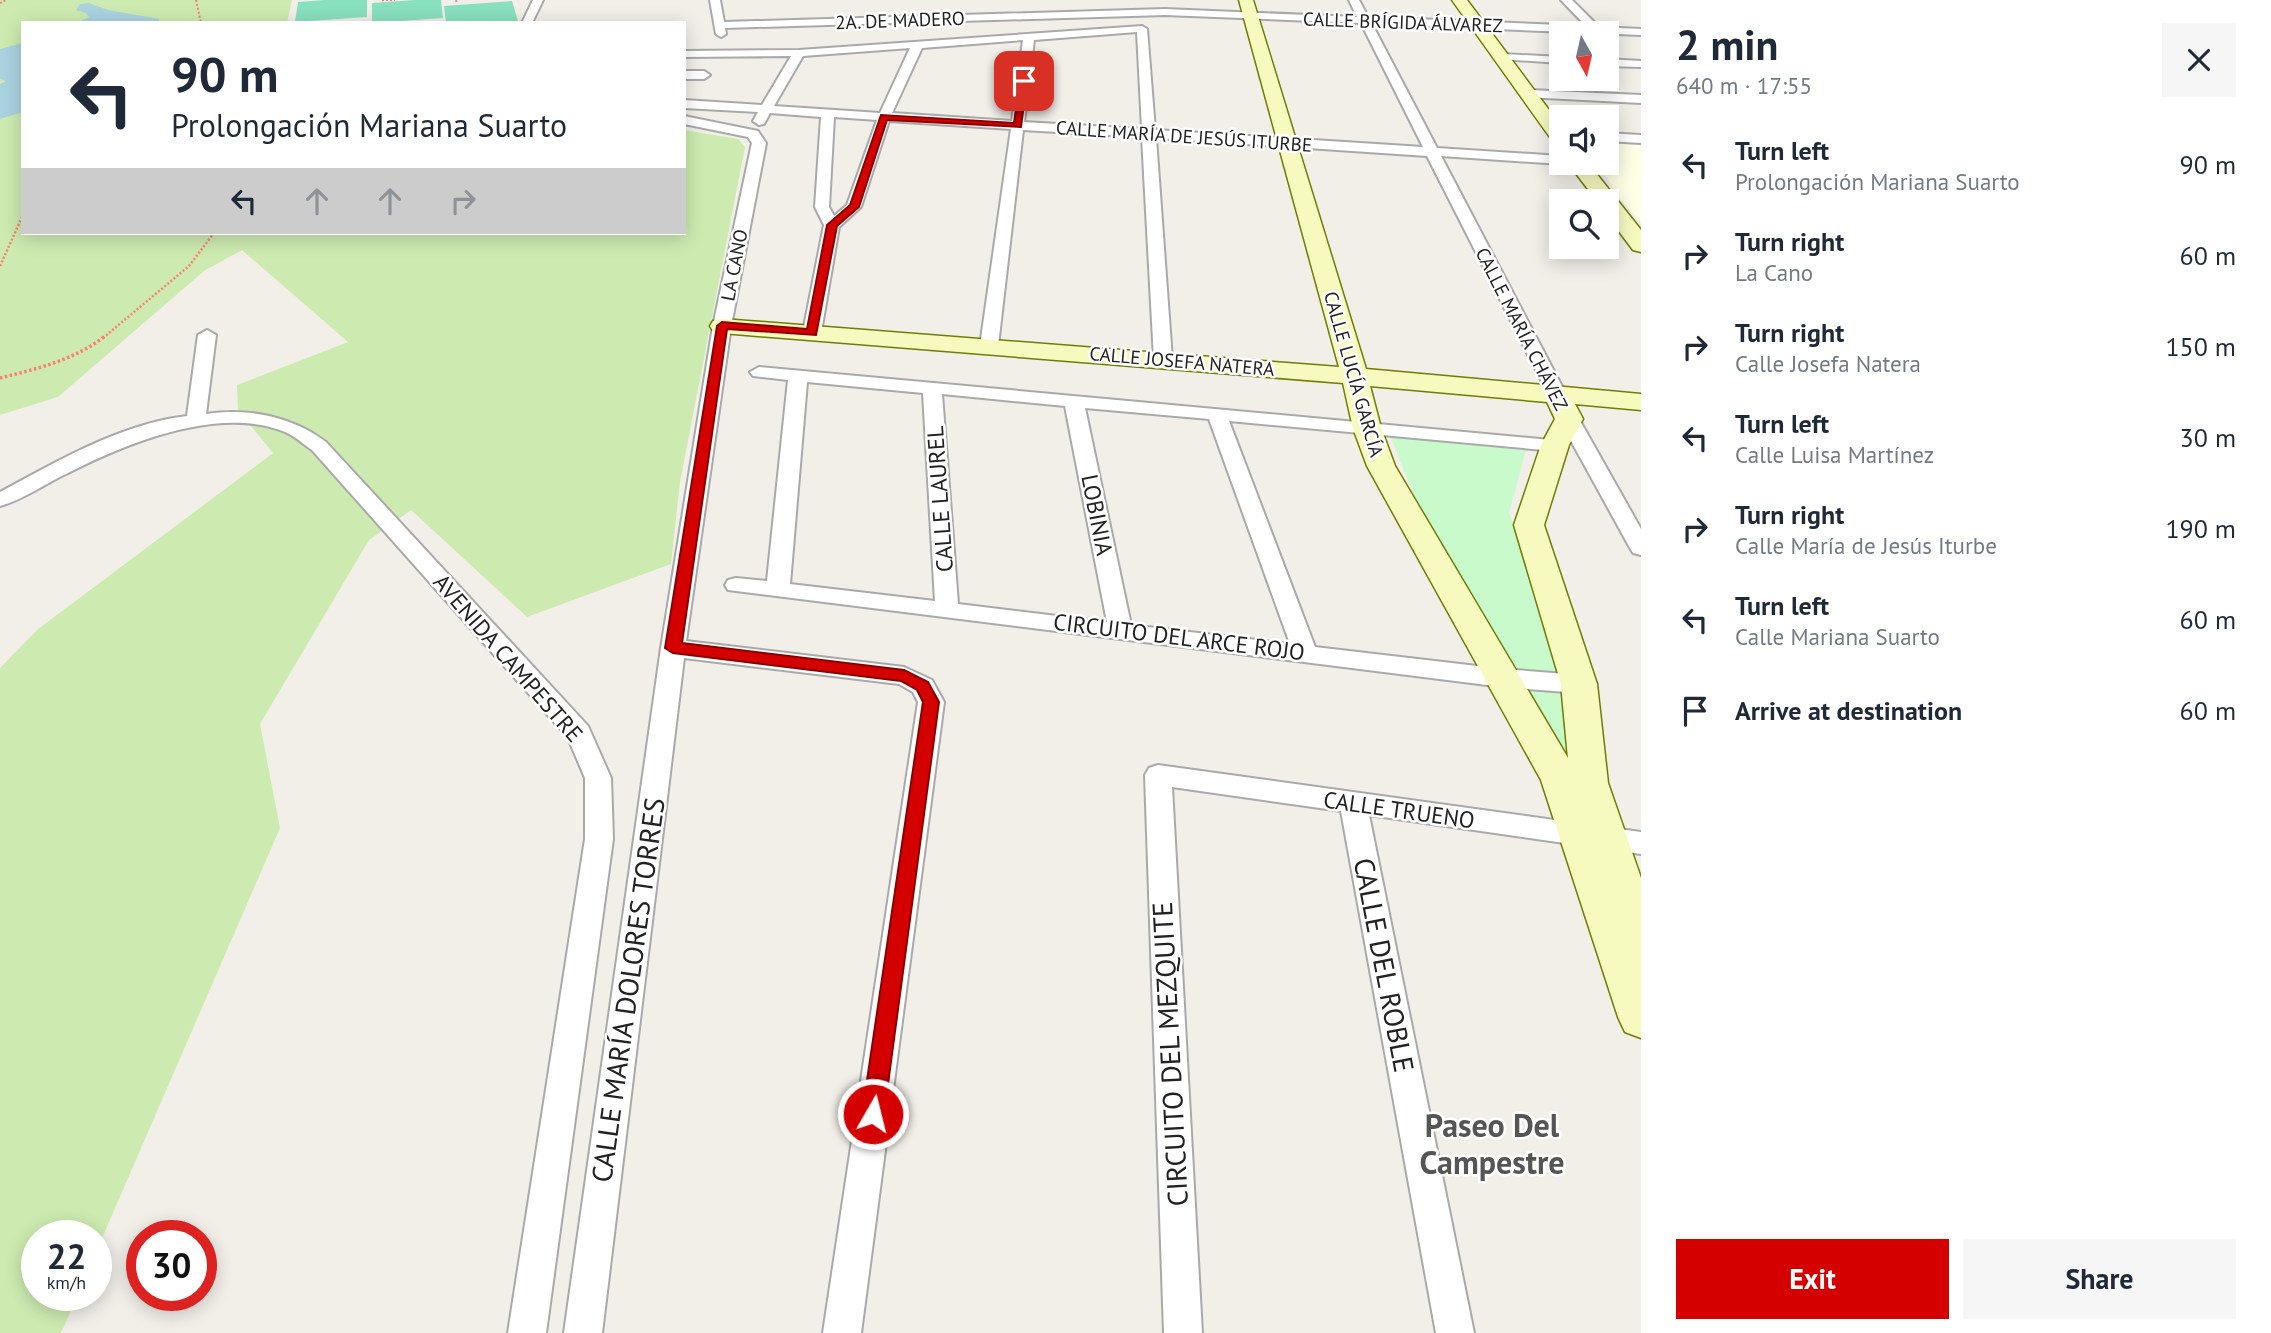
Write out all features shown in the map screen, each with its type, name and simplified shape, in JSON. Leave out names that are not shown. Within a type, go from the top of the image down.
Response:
[{"type":"street","points":[[528,21],[538,0],[550,0]]},
{"type":"street","name":"2A. DE MADERO","points":[[715,0],[720,29],[1165,12]]},
{"type":"street","points":[[1156,0],[1172,26]]},
{"type":"street","name":"CALLE MARÍA CHÁVEZ","points":[[1354,0],[1560,419],[1529,525],[1579,684],[1589,783],[1608,838]]},
{"type":"street","points":[[1459,0],[1549,121]]},
{"type":"street","points":[[1566,0],[1588,21]]},
{"type":"street","name":"CALLE BRÍGIDA ÁLVAREZ","points":[[1165,12],[1248,8],[1365,21],[1549,28]]},
{"type":"street","name":"CALLE LUCÍA GARCÍA","points":[[1248,8],[1355,376],[1367,428],[1381,466],[1560,779],[1608,838]]},
{"type":"street","points":[[686,54],[799,53],[1147,28],[1163,359]]},
{"type":"street","name":"CALLE BRÍGIDA ÁLVAREZ","points":[[1619,31],[1641,32]]},
{"type":"street","points":[[989,346],[1029,36]]},
{"type":"street","points":[[832,225],[854,207],[884,117],[918,44]]},
{"type":"street","points":[[686,120],[753,134],[799,53]]},
{"type":"street","points":[[1503,57],[1549,59]]},
{"type":"street","points":[[1619,63],[1641,64]]},
{"type":"street","points":[[686,75],[704,75]]},
{"type":"street","points":[[1530,94],[1641,99]]},
{"type":"street","name":"CALLE MARÍA DE JESÚS ITURBE","points":[[686,104],[1549,159]]},
{"type":"street","points":[[812,332],[832,225],[822,207],[828,114]]},
{"type":"street","name":"LA CANO","points":[[673,648],[722,326],[758,143],[753,134]]},
{"type":"street","points":[[1619,138],[1641,139]]},
{"type":"street","points":[[1587,175],[1641,245]]},
{"type":"street","name":"CALLE JOSEFA NATERA","points":[[722,326],[1355,376],[1560,419],[1641,402]]},
{"type":"street","points":[[196,419],[207,334]]},
{"type":"street","points":[[759,372],[1367,428],[1560,419],[1641,548]]},
{"type":"street","points":[[778,589],[798,376]]},
{"type":"street","name":"CALLE LAUREL","points":[[932,388],[947,610]]},
{"type":"street","name":"LOBINIA","points":[[1074,401],[1120,630]]},
{"type":"street","points":[[1217,414],[1305,652]]},
{"type":"street","name":"AVENIDA CAMPESTRE","points":[[0,499],[101,448],[142,432],[196,419],[229,417],[267,420],[298,430],[319,446],[579,733],[598,778],[599,839],[527,1333]]},
{"type":"street","name":"CIRCUITO DEL ARCE ROJO","points":[[736,585],[1579,684]]},
{"type":"street","points":[[673,648],[904,676],[923,686],[931,702],[842,1333]]},
{"type":"street","name":"CALLE MARÍA DOLORES TORRES","points":[[583,1333],[673,648]]},
{"type":"street","name":"CALLE TRUENO","points":[[1158,775],[1608,838]]},
{"type":"street","name":"CIRCUITO DEL MEZQUITE","points":[[1158,775],[1183,1333]]},
{"type":"street","name":"CALLE DEL ROBLE","points":[[1353,804],[1455,1333]]},
{"type":"street","points":[[1608,838],[1641,932]]},
{"type":"street","points":[[1608,838],[1641,1017]]},
{"type":"path","points":[[0,3],[6,0]]},
{"type":"path","points":[[196,0],[201,21]]},
{"type":"path","points":[[382,0],[395,0]]},
{"type":"path","points":[[0,267],[21,220]]},
{"type":"path","points":[[0,378],[41,368],[90,348],[189,266],[212,235]]},
{"type":"shaded area","points":[[1619,144],[1641,145],[1641,222],[1621,200],[1619,189],[1614,189],[1605,175],[1619,175]]},
{"type":"green space","points":[[0,0],[292,0],[287,21],[21,21],[21,235],[686,235],[686,130],[738,139],[745,147],[680,482],[671,564],[527,617],[411,510],[369,540],[260,724],[280,828],[110,1220],[21,1220],[21,1311],[71,1311],[61,1333],[0,1333],[0,668],[38,629],[273,453],[238,410],[237,385],[348,342],[242,250],[204,271],[58,397],[0,415]]},
{"type":"green space","points":[[367,0],[367,17],[295,21],[298,2]]},
{"type":"green space","points":[[441,0],[443,18],[372,21],[372,3]]},
{"type":"green space","points":[[512,1],[518,21],[446,21],[444,6]]},
{"type":"green space","points":[[1390,435],[1526,450],[1509,513],[1564,661],[1566,764],[1414,495]]},
{"type":"water","points":[[89,3],[160,21],[80,21],[89,17],[76,10],[80,4]]},
{"type":"water","points":[[21,44],[21,113],[0,119],[0,84],[6,81],[0,79],[0,49]]},
{"type":"district","name":"Paseo Del Campestre","points":[[1492,1144]]},
{"type":"route","points":[[873,1114],[931,702],[923,686],[904,676],[673,648],[722,326],[812,332],[832,225],[854,207],[884,117],[1018,125],[1024,81]]}]
